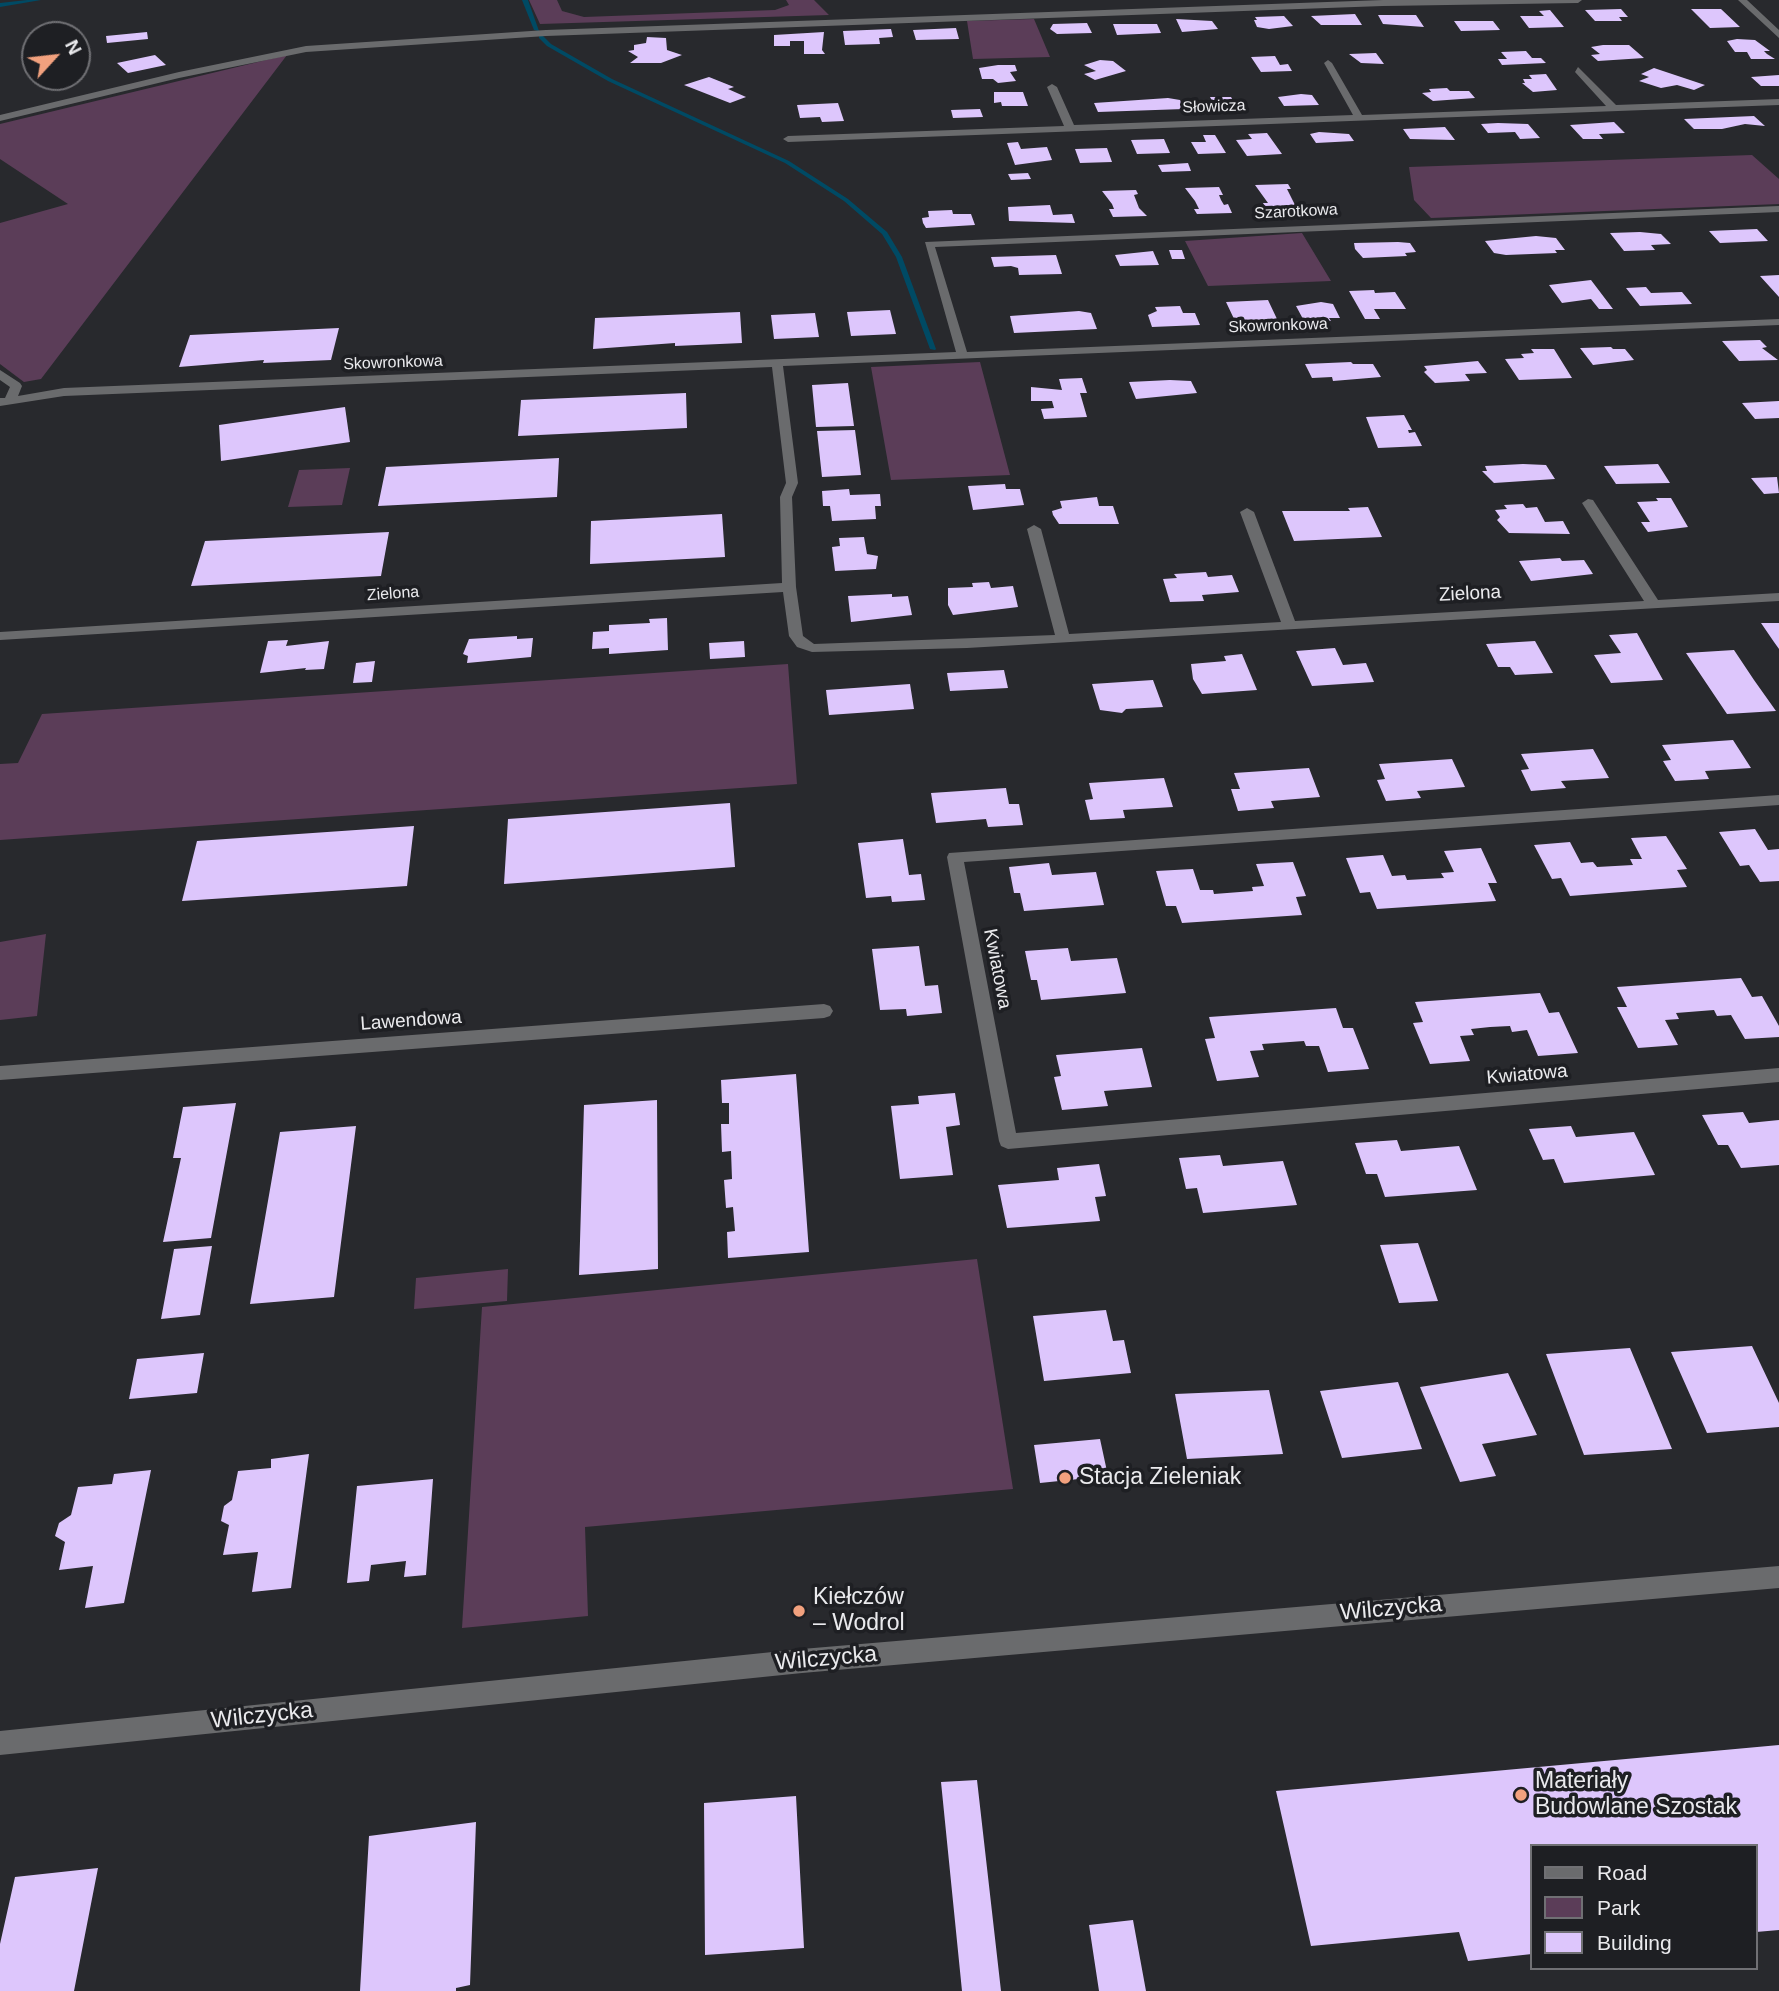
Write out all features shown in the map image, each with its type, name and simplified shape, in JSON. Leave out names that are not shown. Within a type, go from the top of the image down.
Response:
[{"type":"street","points":[[0,118],[178,75],[306,49],[546,33],[1381,2],[1578,0]]},
{"type":"street","points":[[1742,0],[1779,35]]},
{"type":"street","points":[[1328,63],[1359,117]]},
{"type":"street","points":[[1578,70],[1612,107]]},
{"type":"street","points":[[1052,87],[1070,128]]},
{"type":"street","name":"Słowicza","points":[[788,139],[1779,102]]},
{"type":"street","name":"Szarotkowa","points":[[962,354],[929,244],[1779,209]]},
{"type":"street","name":"Skowronkowa","points":[[5,401],[64,391],[1779,322]]},
{"type":"street","name":"Zielona","points":[[777,362],[792,483],[786,497],[789,587],[796,636],[802,644],[812,648],[1063,638],[1779,597]]},
{"type":"street","points":[[0,374],[16,386],[5,401]]},
{"type":"street","points":[[1588,503],[1653,603]]},
{"type":"street","points":[[1247,512],[1289,624]]},
{"type":"street","points":[[1034,529],[1063,638]]},
{"type":"street","name":"Zielona","points":[[0,636],[789,587]]},
{"type":"street","name":"Kwiatowa","points":[[1779,800],[955,857],[1008,1140],[1779,1074]]},
{"type":"street","name":"Lawendowa","points":[[0,1073],[824,1011]]},
{"type":"street","name":"Wilczycka","points":[[0,1743],[802,1661],[1779,1577]]},
{"type":"green space","points":[[529,0],[557,0],[562,11],[584,17],[775,10],[789,5],[786,0],[814,0],[829,15],[540,24]]},
{"type":"green space","points":[[1034,19],[1050,57],[973,59],[967,21]]},
{"type":"green space","points":[[287,55],[41,379],[24,382],[0,364],[0,223],[68,204],[0,159],[0,124]]},
{"type":"green space","points":[[1752,155],[1779,179],[1779,204],[1431,218],[1414,200],[1409,167]]},
{"type":"green space","points":[[1302,233],[1331,281],[1208,286],[1185,241]]},
{"type":"green space","points":[[980,362],[1010,475],[891,480],[871,367]]},
{"type":"green space","points":[[350,468],[342,505],[288,507],[299,470]]},
{"type":"green space","points":[[788,664],[797,784],[0,840],[0,764],[18,763],[42,714]]},
{"type":"green space","points":[[46,934],[37,1016],[0,1020],[0,942]]},
{"type":"green space","points":[[977,1259],[1013,1489],[585,1527],[588,1616],[462,1628],[482,1307]]},
{"type":"green space","points":[[508,1269],[507,1301],[414,1309],[416,1278]]},
{"type":"building","points":[[1621,9],[1628,17],[1619,17],[1622,21],[1595,21],[1585,10]]},
{"type":"building","points":[[1691,9],[1721,9],[1740,27],[1710,28]]},
{"type":"building","points":[[1550,10],[1564,27],[1529,28],[1520,16],[1544,16],[1539,11]]},
{"type":"building","points":[[1355,14],[1362,25],[1321,25],[1311,16]]},
{"type":"building","points":[[1378,15],[1416,15],[1424,27],[1383,24]]},
{"type":"building","points":[[1284,16],[1293,26],[1269,29],[1257,27],[1254,20],[1257,20],[1255,17]]},
{"type":"building","points":[[1176,19],[1212,21],[1218,29],[1182,32]]},
{"type":"building","points":[[1454,21],[1493,21],[1500,30],[1461,31]]},
{"type":"building","points":[[1087,23],[1092,33],[1057,34],[1050,29],[1053,24]]},
{"type":"building","points":[[1113,24],[1157,24],[1161,33],[1117,35]]},
{"type":"building","points":[[956,28],[959,39],[916,40],[913,30]]},
{"type":"building","points":[[891,29],[893,37],[879,38],[880,44],[845,45],[843,31]]},
{"type":"building","points":[[147,32],[148,39],[107,43],[106,36]]},
{"type":"building","points":[[824,32],[822,50],[825,54],[804,54],[804,41],[790,41],[790,46],[774,46],[774,35]]},
{"type":"building","points":[[647,37],[666,38],[667,50],[682,55],[661,63],[630,63],[638,57],[628,51],[634,50],[634,45],[646,43]]},
{"type":"building","points":[[1755,40],[1770,51],[1764,51],[1775,59],[1751,59],[1747,52],[1735,52],[1727,41]]},
{"type":"building","points":[[1629,45],[1644,58],[1598,61],[1591,55],[1600,54],[1591,47]]},
{"type":"building","points":[[1526,51],[1532,58],[1541,58],[1546,63],[1502,65],[1498,59],[1507,59],[1501,52]]},
{"type":"building","points":[[1376,53],[1384,64],[1361,63],[1349,54]]},
{"type":"building","points":[[155,55],[166,65],[128,73],[117,63]]},
{"type":"building","points":[[1275,56],[1280,65],[1288,64],[1292,71],[1261,72],[1251,57]]},
{"type":"building","points":[[1100,60],[1113,61],[1126,71],[1095,80],[1084,74],[1096,71],[1084,65]]},
{"type":"building","points":[[1015,65],[1017,71],[1010,72],[1016,81],[998,83],[993,79],[982,79],[979,68]]},
{"type":"building","points":[[1654,68],[1705,85],[1694,90],[1677,85],[1661,88],[1639,81],[1649,77],[1641,74]]},
{"type":"building","points":[[1546,74],[1557,90],[1533,92],[1522,83],[1525,83],[1523,79],[1532,79],[1529,75]]},
{"type":"building","points":[[1779,75],[1779,86],[1761,86],[1751,77]]},
{"type":"building","points":[[709,77],[734,87],[728,89],[746,97],[730,103],[684,85]]},
{"type":"building","points":[[1447,88],[1450,91],[1469,91],[1475,98],[1433,101],[1422,93],[1431,92],[1429,89]]},
{"type":"building","points":[[994,92],[1023,92],[1028,106],[1002,106],[1001,102],[994,103]]},
{"type":"building","points":[[1312,95],[1319,105],[1284,106],[1278,97]]},
{"type":"building","points":[[1210,97],[1231,97],[1237,107],[1216,108]]},
{"type":"building","points":[[1168,98],[1180,100],[1184,109],[1098,112],[1094,103]]},
{"type":"building","points":[[838,103],[844,121],[822,122],[820,117],[800,118],[797,105]]},
{"type":"building","points":[[980,109],[983,117],[953,118],[951,110]]},
{"type":"building","points":[[1754,116],[1765,126],[1745,124],[1722,129],[1694,129],[1684,119]]},
{"type":"building","points":[[1614,122],[1625,133],[1599,134],[1603,139],[1583,139],[1570,125]]},
{"type":"building","points":[[1481,124],[1528,124],[1540,138],[1520,139],[1515,132],[1488,133]]},
{"type":"building","points":[[1445,127],[1455,140],[1410,139],[1403,129]]},
{"type":"building","points":[[1267,133],[1282,154],[1247,156],[1236,140],[1252,139],[1248,134]]},
{"type":"building","points":[[1310,134],[1349,134],[1354,141],[1316,143]]},
{"type":"building","points":[[1203,135],[1215,135],[1226,153],[1198,154],[1191,142],[1206,142]]},
{"type":"building","points":[[1164,139],[1170,153],[1137,154],[1131,140]]},
{"type":"building","points":[[1018,142],[1021,149],[1047,147],[1052,160],[1015,165],[1007,143]]},
{"type":"building","points":[[1107,148],[1112,162],[1080,163],[1075,149]]},
{"type":"building","points":[[1188,163],[1191,171],[1162,172],[1158,165]]},
{"type":"building","points":[[1028,173],[1031,179],[1011,180],[1008,174]]},
{"type":"building","points":[[1288,184],[1291,189],[1287,189],[1295,205],[1300,205],[1303,210],[1267,211],[1263,203],[1268,203],[1255,185]]},
{"type":"building","points":[[1219,187],[1223,195],[1219,195],[1221,200],[1224,205],[1228,204],[1232,213],[1197,214],[1194,209],[1199,209],[1185,188]]},
{"type":"building","points":[[1136,190],[1138,194],[1134,195],[1139,208],[1147,216],[1113,217],[1109,209],[1114,209],[1112,204],[1102,191]]},
{"type":"building","points":[[1050,205],[1053,215],[1072,214],[1075,223],[1009,221],[1008,207]]},
{"type":"building","points":[[952,210],[953,214],[971,214],[975,225],[926,228],[923,223],[922,218],[929,217],[928,211]]},
{"type":"building","points":[[1757,229],[1768,241],[1720,243],[1709,231]]},
{"type":"building","points":[[1610,233],[1661,234],[1671,244],[1651,245],[1655,250],[1624,251]]},
{"type":"building","points":[[1536,236],[1556,238],[1565,250],[1555,250],[1557,253],[1506,255],[1494,253],[1485,241]]},
{"type":"building","points":[[1354,243],[1410,243],[1416,252],[1405,253],[1407,256],[1363,258],[1355,249]]},
{"type":"building","points":[[1169,250],[1182,250],[1185,259],[1172,259]]},
{"type":"building","points":[[1153,251],[1159,265],[1120,266],[1115,255]]},
{"type":"building","points":[[1056,255],[1062,274],[1019,275],[1018,268],[994,267],[991,257]]},
{"type":"building","points":[[1779,275],[1779,297],[1760,276]]},
{"type":"building","points":[[1591,280],[1613,309],[1599,309],[1591,299],[1562,303],[1549,285]]},
{"type":"building","points":[[1646,287],[1651,293],[1682,292],[1692,304],[1640,306],[1626,288]]},
{"type":"building","points":[[1374,290],[1375,293],[1395,292],[1406,309],[1374,309],[1380,319],[1365,319],[1349,291]]},
{"type":"building","points":[[1268,300],[1277,319],[1235,321],[1226,302]]},
{"type":"building","points":[[1321,302],[1333,304],[1340,318],[1329,318],[1331,321],[1303,319],[1296,306]]},
{"type":"building","points":[[1180,306],[1183,313],[1195,313],[1200,325],[1152,327],[1148,315],[1157,311],[1155,307]]},
{"type":"building","points":[[890,310],[896,334],[851,336],[847,312]]},
{"type":"building","points":[[1079,311],[1091,313],[1097,329],[1014,333],[1010,316]]},
{"type":"building","points":[[740,312],[742,343],[675,346],[675,343],[593,349],[595,318]]},
{"type":"building","points":[[815,313],[819,337],[774,339],[771,315]]},
{"type":"building","points":[[339,328],[331,360],[263,363],[264,360],[179,367],[190,335]]},
{"type":"building","points":[[1760,340],[1767,347],[1762,348],[1778,360],[1739,361],[1722,341]]},
{"type":"building","points":[[1580,348],[1625,349],[1634,360],[1593,365]]},
{"type":"building","points":[[1531,349],[1554,349],[1572,378],[1519,380],[1505,359],[1524,358],[1521,354],[1534,353]]},
{"type":"building","points":[[1478,361],[1487,373],[1465,374],[1470,381],[1435,383],[1424,372],[1427,370],[1424,366]]},
{"type":"building","points":[[1305,364],[1373,364],[1381,377],[1333,381],[1332,377],[1312,378]]},
{"type":"building","points":[[1082,378],[1087,393],[1080,393],[1087,417],[1044,419],[1041,409],[1054,408],[1052,401],[1031,401],[1031,387],[1062,390],[1059,379]]},
{"type":"building","points":[[1191,381],[1197,393],[1136,399],[1129,382]]},
{"type":"building","points":[[848,383],[854,426],[816,427],[812,385]]},
{"type":"building","points":[[686,393],[687,428],[518,436],[521,400]]},
{"type":"building","points":[[1779,401],[1779,418],[1755,419],[1742,403]]},
{"type":"building","points":[[345,407],[350,442],[221,461],[219,425]]},
{"type":"building","points":[[1404,415],[1412,430],[1408,430],[1409,433],[1415,432],[1422,446],[1378,448],[1366,417]]},
{"type":"building","points":[[855,430],[861,475],[822,477],[817,431]]},
{"type":"building","points":[[559,458],[557,497],[378,506],[386,467]]},
{"type":"building","points":[[1658,464],[1670,483],[1616,484],[1604,466]]},
{"type":"building","points":[[1546,465],[1555,479],[1494,483],[1482,471],[1487,471],[1485,466]]},
{"type":"building","points":[[1777,477],[1779,493],[1764,494],[1751,478]]},
{"type":"building","points":[[1005,484],[1006,489],[1020,489],[1024,505],[973,510],[968,486]]},
{"type":"building","points":[[849,489],[850,495],[880,494],[881,506],[875,506],[876,519],[832,521],[830,506],[823,506],[822,491]]},
{"type":"building","points":[[1097,497],[1099,506],[1113,506],[1119,524],[1059,524],[1053,515],[1052,511],[1062,508],[1060,501]]},
{"type":"building","points":[[1656,498],[1671,498],[1688,527],[1648,532],[1641,522],[1650,522],[1637,502],[1658,501]]},
{"type":"building","points":[[1523,504],[1526,508],[1537,507],[1545,522],[1563,521],[1570,534],[1509,533],[1497,520],[1500,517],[1495,510],[1507,509],[1504,505]]},
{"type":"building","points":[[1368,507],[1382,537],[1294,541],[1282,511],[1350,511],[1348,508]]},
{"type":"building","points":[[722,514],[725,557],[590,564],[591,521]]},
{"type":"building","points":[[389,532],[381,576],[191,586],[205,541]]},
{"type":"building","points":[[864,537],[867,554],[878,556],[876,569],[835,571],[832,547],[840,546],[839,538]]},
{"type":"building","points":[[1560,558],[1562,561],[1584,560],[1593,574],[1531,581],[1519,561]]},
{"type":"building","points":[[1206,572],[1208,577],[1232,575],[1239,592],[1202,595],[1204,601],[1170,602],[1163,579],[1177,578],[1174,574]]},
{"type":"building","points":[[989,582],[991,588],[1013,586],[1018,607],[953,615],[948,605],[948,588],[973,587],[972,583]]},
{"type":"building","points":[[892,594],[892,597],[908,596],[912,615],[851,622],[848,596]]},
{"type":"building","points":[[667,618],[668,650],[609,654],[609,648],[592,649],[593,632],[609,631],[609,625],[650,623],[649,619]]},
{"type":"building","points":[[1761,623],[1779,623],[1779,649],[1774,642]]},
{"type":"building","points":[[1637,633],[1663,680],[1611,683],[1594,655],[1621,653],[1609,635]]},
{"type":"building","points":[[517,636],[517,639],[533,638],[531,657],[467,663],[468,656],[463,654],[469,639]]},
{"type":"building","points":[[288,640],[286,646],[329,641],[324,669],[305,670],[306,668],[260,673],[268,641]]},
{"type":"building","points":[[744,641],[745,657],[710,659],[709,643]]},
{"type":"building","points":[[1535,641],[1553,673],[1515,675],[1510,667],[1498,667],[1486,644]]},
{"type":"building","points":[[1335,648],[1343,665],[1366,663],[1374,682],[1312,686],[1296,651]]},
{"type":"building","points":[[1734,650],[1776,711],[1727,714],[1686,653]]},
{"type":"building","points":[[1242,654],[1257,690],[1202,694],[1193,679],[1191,664],[1226,661],[1224,656]]},
{"type":"building","points":[[375,661],[372,682],[353,683],[356,663]]},
{"type":"building","points":[[1004,670],[1008,688],[950,691],[947,673]]},
{"type":"building","points":[[1153,680],[1163,707],[1126,709],[1122,713],[1100,710],[1092,684]]},
{"type":"building","points":[[910,684],[914,709],[829,715],[826,690]]},
{"type":"building","points":[[1733,740],[1751,768],[1705,771],[1709,779],[1675,781],[1663,761],[1671,760],[1662,745]]},
{"type":"building","points":[[1593,749],[1609,778],[1561,781],[1566,788],[1531,791],[1521,770],[1529,769],[1521,754]]},
{"type":"building","points":[[1452,759],[1465,787],[1417,791],[1421,798],[1386,801],[1377,780],[1385,779],[1379,764]]},
{"type":"building","points":[[1309,768],[1320,797],[1271,801],[1274,808],[1238,811],[1231,789],[1240,789],[1234,773]]},
{"type":"building","points":[[1164,778],[1173,807],[1123,810],[1125,818],[1090,820],[1085,800],[1093,799],[1089,783]]},
{"type":"building","points":[[1006,788],[1009,804],[1019,804],[1023,825],[988,827],[986,819],[936,823],[931,793]]},
{"type":"building","points":[[730,803],[735,867],[504,884],[508,819]]},
{"type":"building","points":[[414,826],[407,886],[182,901],[197,841]]},
{"type":"building","points":[[1755,829],[1768,850],[1779,849],[1779,881],[1760,882],[1749,865],[1740,866],[1719,832]]},
{"type":"building","points":[[1666,836],[1687,869],[1677,870],[1687,887],[1570,896],[1561,878],[1552,879],[1534,845],[1570,842],[1581,863],[1593,862],[1597,867],[1633,865],[1630,859],[1642,859],[1631,838]]},
{"type":"building","points":[[903,839],[909,875],[921,874],[925,900],[892,902],[891,896],[866,898],[858,843]]},
{"type":"building","points":[[1481,848],[1497,883],[1488,883],[1496,901],[1377,909],[1370,892],[1360,893],[1346,858],[1383,855],[1392,876],[1405,875],[1407,880],[1444,878],[1441,873],[1454,872],[1444,851]]},
{"type":"building","points":[[1293,862],[1306,896],[1296,897],[1302,915],[1182,923],[1176,906],[1166,906],[1156,871],[1193,869],[1200,890],[1213,890],[1214,894],[1253,891],[1252,887],[1264,886],[1256,864]]},
{"type":"building","points":[[1049,863],[1052,875],[1096,872],[1104,905],[1024,911],[1020,893],[1014,893],[1009,867]]},
{"type":"building","points":[[919,946],[925,986],[938,985],[942,1013],[907,1016],[906,1009],[880,1010],[872,949]]},
{"type":"building","points":[[1068,948],[1071,961],[1117,958],[1126,993],[1041,1000],[1037,980],[1031,980],[1025,951]]},
{"type":"building","points":[[1741,978],[1752,997],[1762,996],[1779,1026],[1779,1037],[1745,1039],[1731,1015],[1717,1016],[1714,1010],[1676,1013],[1679,1019],[1665,1020],[1678,1045],[1638,1048],[1617,1007],[1627,1007],[1617,987]]},
{"type":"building","points":[[1540,993],[1549,1013],[1559,1012],[1578,1053],[1538,1056],[1527,1030],[1512,1032],[1510,1026],[1490,1027],[1471,1029],[1474,1035],[1460,1036],[1470,1061],[1430,1064],[1413,1023],[1423,1022],[1415,1002]]},
{"type":"building","points":[[1336,1008],[1343,1028],[1353,1028],[1369,1069],[1328,1072],[1319,1046],[1306,1046],[1304,1041],[1262,1044],[1264,1050],[1250,1051],[1259,1077],[1217,1081],[1205,1039],[1215,1038],[1209,1017]]},
{"type":"building","points":[[1142,1048],[1152,1087],[1104,1091],[1108,1106],[1062,1110],[1054,1077],[1061,1076],[1056,1055]]},
{"type":"building","points":[[796,1074],[809,1252],[728,1258],[727,1232],[735,1231],[733,1207],[726,1208],[724,1180],[732,1179],[731,1151],[722,1152],[721,1124],[729,1124],[729,1103],[722,1103],[721,1080]]},
{"type":"building","points":[[955,1093],[960,1125],[946,1127],[953,1175],[900,1179],[891,1106],[919,1104],[918,1096]]},
{"type":"building","points":[[657,1100],[658,1269],[579,1275],[584,1105]]},
{"type":"building","points":[[236,1103],[211,1238],[163,1242],[181,1158],[173,1158],[183,1107]]},
{"type":"building","points":[[1743,1112],[1749,1123],[1779,1120],[1779,1165],[1741,1168],[1728,1145],[1718,1145],[1702,1115]]},
{"type":"building","points":[[356,1126],[334,1297],[250,1304],[280,1132]]},
{"type":"building","points":[[1571,1126],[1576,1137],[1634,1132],[1655,1175],[1564,1183],[1554,1159],[1543,1160],[1529,1129]]},
{"type":"building","points":[[1397,1140],[1401,1151],[1459,1146],[1477,1190],[1385,1197],[1377,1174],[1366,1174],[1355,1143]]},
{"type":"building","points":[[1220,1155],[1223,1166],[1283,1161],[1297,1205],[1203,1213],[1197,1188],[1186,1189],[1179,1158]]},
{"type":"building","points":[[1099,1164],[1106,1196],[1095,1197],[1100,1221],[1007,1228],[998,1185],[1059,1180],[1057,1168]]},
{"type":"building","points":[[1418,1243],[1438,1301],[1399,1303],[1380,1245]]},
{"type":"building","points":[[212,1246],[200,1315],[161,1319],[174,1249]]},
{"type":"building","points":[[1106,1310],[1113,1341],[1124,1340],[1131,1373],[1044,1381],[1033,1316]]},
{"type":"building","points":[[1752,1346],[1779,1403],[1779,1427],[1707,1433],[1671,1352]]},
{"type":"building","points":[[1630,1348],[1672,1449],[1584,1455],[1546,1354]]},
{"type":"building","points":[[204,1353],[197,1393],[129,1399],[137,1359]]},
{"type":"building","points":[[1508,1373],[1537,1435],[1482,1444],[1496,1476],[1460,1482],[1420,1387]]},
{"type":"building","points":[[1398,1382],[1422,1449],[1342,1458],[1320,1391]]},
{"type":"building","points":[[1269,1390],[1283,1454],[1187,1459],[1175,1394]]},
{"type":"building","points":[[1100,1439],[1108,1476],[1040,1483],[1034,1445]]},
{"type":"building","points":[[309,1454],[291,1588],[252,1592],[258,1552],[223,1555],[229,1525],[221,1521],[224,1506],[232,1500],[238,1471],[271,1468],[271,1459]]},
{"type":"building","points":[[151,1470],[124,1603],[85,1608],[93,1566],[59,1570],[65,1542],[55,1536],[59,1523],[71,1515],[78,1487],[112,1484],[114,1474]]},
{"type":"building","points":[[433,1479],[426,1575],[404,1577],[406,1561],[371,1565],[369,1581],[347,1583],[357,1486]]},
{"type":"building","points":[[1779,1745],[1779,1930],[1758,1932],[1758,1844],[1530,1844],[1530,1954],[1468,1961],[1459,1932],[1311,1946],[1276,1791]]},
{"type":"building","points":[[977,1780],[1001,1991],[962,1991],[941,1782]]},
{"type":"building","points":[[796,1796],[804,1948],[705,1955],[704,1803]]},
{"type":"building","points":[[476,1822],[470,1985],[456,1988],[456,1991],[360,1991],[369,1836]]},
{"type":"building","points":[[98,1868],[74,1991],[0,1991],[0,1944],[15,1877]]},
{"type":"building","points":[[1133,1920],[1146,1991],[1099,1991],[1089,1925]]},
{"type":"waterway","points":[[0,5],[38,0]]},
{"type":"waterway","points":[[525,0],[537,30]]},
{"type":"waterway","points":[[541,37],[549,45],[610,80],[787,162],[846,200],[885,233],[899,257],[933,349]]},
{"type":"place","name":"Stacja Zieleniak","points":[[1065,1478]]},
{"type":"place","name":"Kiełczów – Wodrol","points":[[799,1611]]},
{"type":"place","name":"Materiały Budowlane Szostak","points":[[1521,1795]]}]
